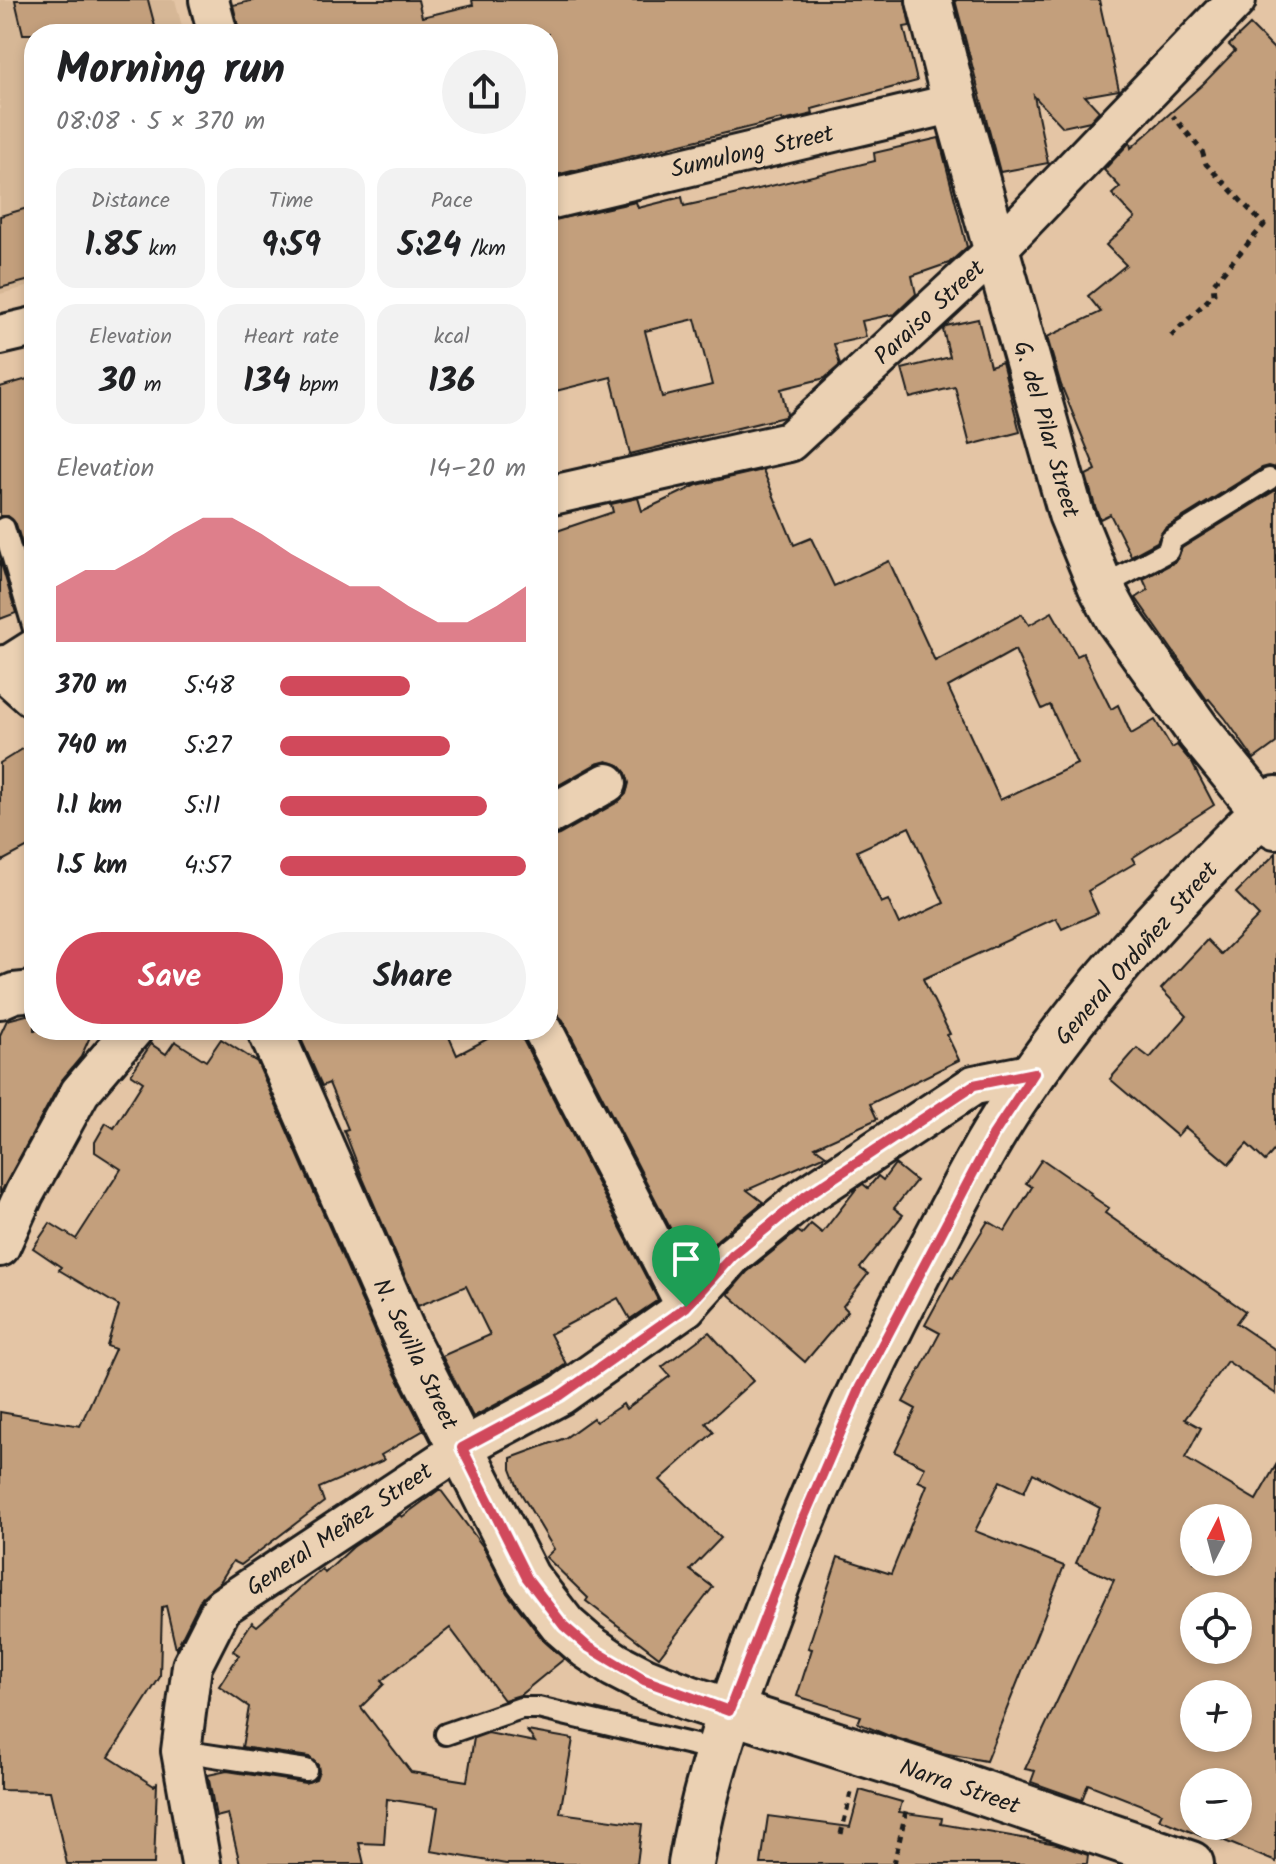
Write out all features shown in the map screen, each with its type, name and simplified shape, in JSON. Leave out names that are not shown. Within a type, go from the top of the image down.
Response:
[{"type":"street","points":[[209,0],[215,24]]},
{"type":"street","name":"G. del Pilar Street","points":[[929,0],[1071,514],[1101,587],[1119,620],[1190,719],[1272,812]]},
{"type":"street","name":"Paraiso Street","points":[[558,494],[789,442],[996,250],[1236,0]]},
{"type":"street","name":"Sumulong Street","points":[[558,198],[955,103]]},
{"type":"street","points":[[0,335],[24,329]]},
{"type":"street","points":[[558,810],[607,783]]},
{"type":"street","name":"General Ordoñez Street","points":[[691,1864],[723,1730],[806,1512],[860,1387],[993,1135],[1034,1073],[1141,940],[1197,877],[1272,812]]},
{"type":"street","points":[[0,999],[24,992]]},
{"type":"street","points":[[0,1247],[24,1194],[80,1092],[124,1040]]},
{"type":"street","name":"N. Sevilla Street","points":[[274,1040],[408,1344],[527,1578],[564,1626],[587,1646],[723,1730]]},
{"type":"street","points":[[548,1040],[686,1307]]},
{"type":"street","name":"General Meñez Street","points":[[201,1864],[181,1751],[192,1666],[222,1607],[462,1448],[561,1395],[686,1307],[732,1256],[890,1127],[974,1085],[1034,1073]]},
{"type":"street","name":"Narra Street","points":[[723,1730],[916,1770],[1191,1864]]},
{"type":"lane","points":[[1101,587],[1168,551],[1171,540],[1269,479]]},
{"type":"lane","points":[[4,528],[24,595]]},
{"type":"lane","points":[[446,1734],[521,1708],[723,1730]]},
{"type":"lane","points":[[181,1751],[306,1770]]},
{"type":"path","points":[[1146,91],[1172,114],[1202,151],[1206,164],[1264,225],[1213,284],[1214,294],[1171,336]]},
{"type":"path","points":[[841,1834],[852,1788]]},
{"type":"path","points":[[894,1864],[910,1794]]},
{"type":"shaded area","points":[[0,0],[175,0],[181,24],[24,24],[24,288],[0,294]]},
{"type":"building","points":[[15,0],[148,0],[154,24],[24,24],[23,34]]},
{"type":"building","points":[[255,0],[418,0],[422,17],[473,5],[472,0],[905,0],[910,26],[904,27],[917,81],[812,109],[813,114],[558,175],[558,24],[238,24],[233,5]]},
{"type":"building","points":[[955,0],[1099,0],[1119,90],[1085,96],[1099,111],[1090,121],[1063,127],[1034,96],[1048,163],[1000,172]]},
{"type":"building","points":[[1250,25],[1276,51],[1276,468],[1262,468],[1164,529],[1157,542],[1131,556],[1110,514],[1100,519],[1095,506],[1086,475],[1096,470],[1061,385],[1047,337],[1101,312],[1088,296],[1126,265],[1106,245],[1135,218],[1112,194],[1120,187],[1104,170],[1130,142],[1131,148],[1203,84],[1235,51],[1229,45]]},
{"type":"building","points":[[939,138],[967,247],[949,263],[912,276],[916,294],[895,314],[862,321],[866,337],[834,344],[840,365],[825,378],[781,389],[787,414],[784,417],[630,454],[611,377],[558,390],[558,219],[636,202],[638,208],[682,197],[684,206],[875,161],[874,153]],"holes":[[[695,319],[712,385],[662,397],[645,331]]]},
{"type":"building","points":[[24,209],[24,282],[0,288],[0,216]]},
{"type":"building","points":[[978,319],[990,366],[1002,362],[1020,432],[970,445],[955,387],[910,398],[902,369],[950,357],[943,330],[946,326]]},
{"type":"building","points":[[24,380],[24,550],[16,524],[8,516],[0,516],[0,387]]},
{"type":"building","points":[[763,470],[794,545],[811,538],[834,586],[889,561],[935,661],[1022,614],[1029,625],[1052,612],[1077,656],[1083,653],[1111,709],[1118,705],[1131,734],[1155,720],[1172,748],[1177,745],[1192,763],[1214,805],[1132,858],[1135,863],[1088,891],[1098,913],[1062,929],[1056,918],[923,979],[959,1060],[870,1104],[877,1119],[815,1147],[826,1155],[747,1190],[763,1202],[718,1239],[695,1264],[684,1255],[558,1015],[558,835],[618,802],[626,794],[629,783],[619,765],[607,761],[558,785],[558,531],[613,512],[611,504],[638,498],[642,511],[697,485]],"holes":[[[1015,650],[1042,709],[1050,705],[1077,764],[1000,800],[948,687]],[[909,827],[944,903],[899,924],[888,900],[881,903],[857,851]]]},
{"type":"building","points":[[1276,490],[1276,743],[1254,759],[1225,718],[1207,700],[1136,598],[1148,590],[1143,579],[1175,562],[1182,548]]},
{"type":"building","points":[[0,560],[16,613],[0,619]]},
{"type":"building","points":[[24,748],[24,849],[0,862],[0,763]]},
{"type":"building","points":[[1276,853],[1276,1148],[1265,1161],[1247,1144],[1229,1164],[1185,1127],[1177,1136],[1110,1079],[1137,1048],[1150,1058],[1187,1016],[1161,989],[1207,940],[1221,954],[1259,916],[1236,893]]},
{"type":"building","points":[[24,1016],[24,1040],[89,1040],[81,1057],[61,1081],[0,1194],[0,1035],[7,1020]]},
{"type":"building","points":[[223,1040],[257,1062],[385,1354],[424,1430],[381,1455],[384,1460],[319,1488],[324,1502],[241,1565],[233,1561],[220,1582],[202,1597],[176,1649],[166,1606],[162,1607],[160,1677],[109,1757],[154,1786],[157,1783],[154,1864],[67,1864],[50,1791],[0,1790],[0,1412],[80,1426],[115,1349],[107,1346],[119,1306],[59,1270],[61,1267],[33,1248],[50,1223],[76,1239],[121,1169],[95,1152],[95,1142],[106,1123],[114,1128],[143,1082],[131,1074],[151,1044],[166,1054],[175,1041],[206,1061]]},
{"type":"building","points":[[301,1040],[450,1040],[457,1055],[485,1040],[523,1040],[658,1300],[630,1319],[618,1298],[550,1334],[566,1364],[473,1417],[442,1356],[490,1335],[466,1286],[418,1306],[364,1181],[344,1130],[348,1129],[329,1083],[322,1086]]},
{"type":"building","points":[[1042,1159],[1109,1208],[1105,1213],[1245,1311],[1236,1323],[1276,1350],[1276,1394],[1227,1361],[1185,1419],[1201,1428],[1185,1458],[1256,1500],[1276,1465],[1276,1862],[1222,1840],[1252,1840],[1252,1768],[1180,1768],[1180,1828],[1159,1819],[1162,1813],[1088,1784],[1082,1800],[1031,1782],[1035,1771],[1025,1769],[1114,1580],[1076,1563],[1100,1508],[1033,1473],[1024,1492],[1000,1481],[975,1531],[1064,1566],[986,1761],[943,1753],[887,1735],[858,1723],[861,1716],[797,1696],[812,1649],[808,1648],[838,1557],[891,1574],[927,1485],[918,1481],[925,1467],[895,1452],[916,1409],[903,1402],[940,1333],[925,1325],[951,1277],[988,1221],[1005,1231],[1032,1187],[1026,1183]]},
{"type":"building","points":[[895,1164],[916,1181],[894,1208],[903,1215],[860,1268],[868,1274],[843,1306],[848,1311],[805,1362],[728,1294],[747,1272],[798,1231],[802,1234],[811,1224],[822,1233],[857,1188],[863,1184],[868,1188],[878,1176],[883,1180]]},
{"type":"building","points":[[709,1332],[753,1381],[706,1423],[714,1432],[660,1480],[721,1538],[690,1570],[713,1587],[659,1657],[586,1601],[588,1598],[546,1557],[554,1549],[519,1490],[511,1469],[511,1458],[565,1438],[593,1418],[596,1422],[623,1404],[626,1409],[670,1376],[662,1367]]},
{"type":"building","points":[[440,1489],[484,1548],[507,1593],[544,1641],[564,1659],[520,1695],[504,1700],[450,1628],[381,1681],[384,1684],[361,1707],[411,1772],[467,1781],[474,1738],[488,1733],[535,1742],[527,1731],[573,1739],[560,1813],[642,1824],[637,1864],[506,1864],[431,1851],[438,1807],[387,1799],[384,1844],[359,1843],[364,1864],[240,1864],[228,1814],[216,1817],[208,1775],[227,1771],[305,1783],[316,1779],[319,1771],[318,1765],[309,1757],[242,1747],[249,1707],[219,1686],[239,1655],[233,1651],[252,1622],[257,1626],[322,1569],[325,1573],[353,1547]]},
{"type":"building","points":[[860,1790],[902,1802],[899,1812],[942,1818],[941,1824],[1057,1844],[1088,1855],[1087,1864],[761,1864],[768,1816],[850,1827]]},
{"type":"route","points":[[1034,1073],[993,1135],[860,1387],[800,1526],[729,1711],[644,1680],[615,1665],[564,1626],[527,1578],[462,1448],[561,1395],[686,1307],[732,1256],[806,1196],[974,1085],[1034,1073]]}]
